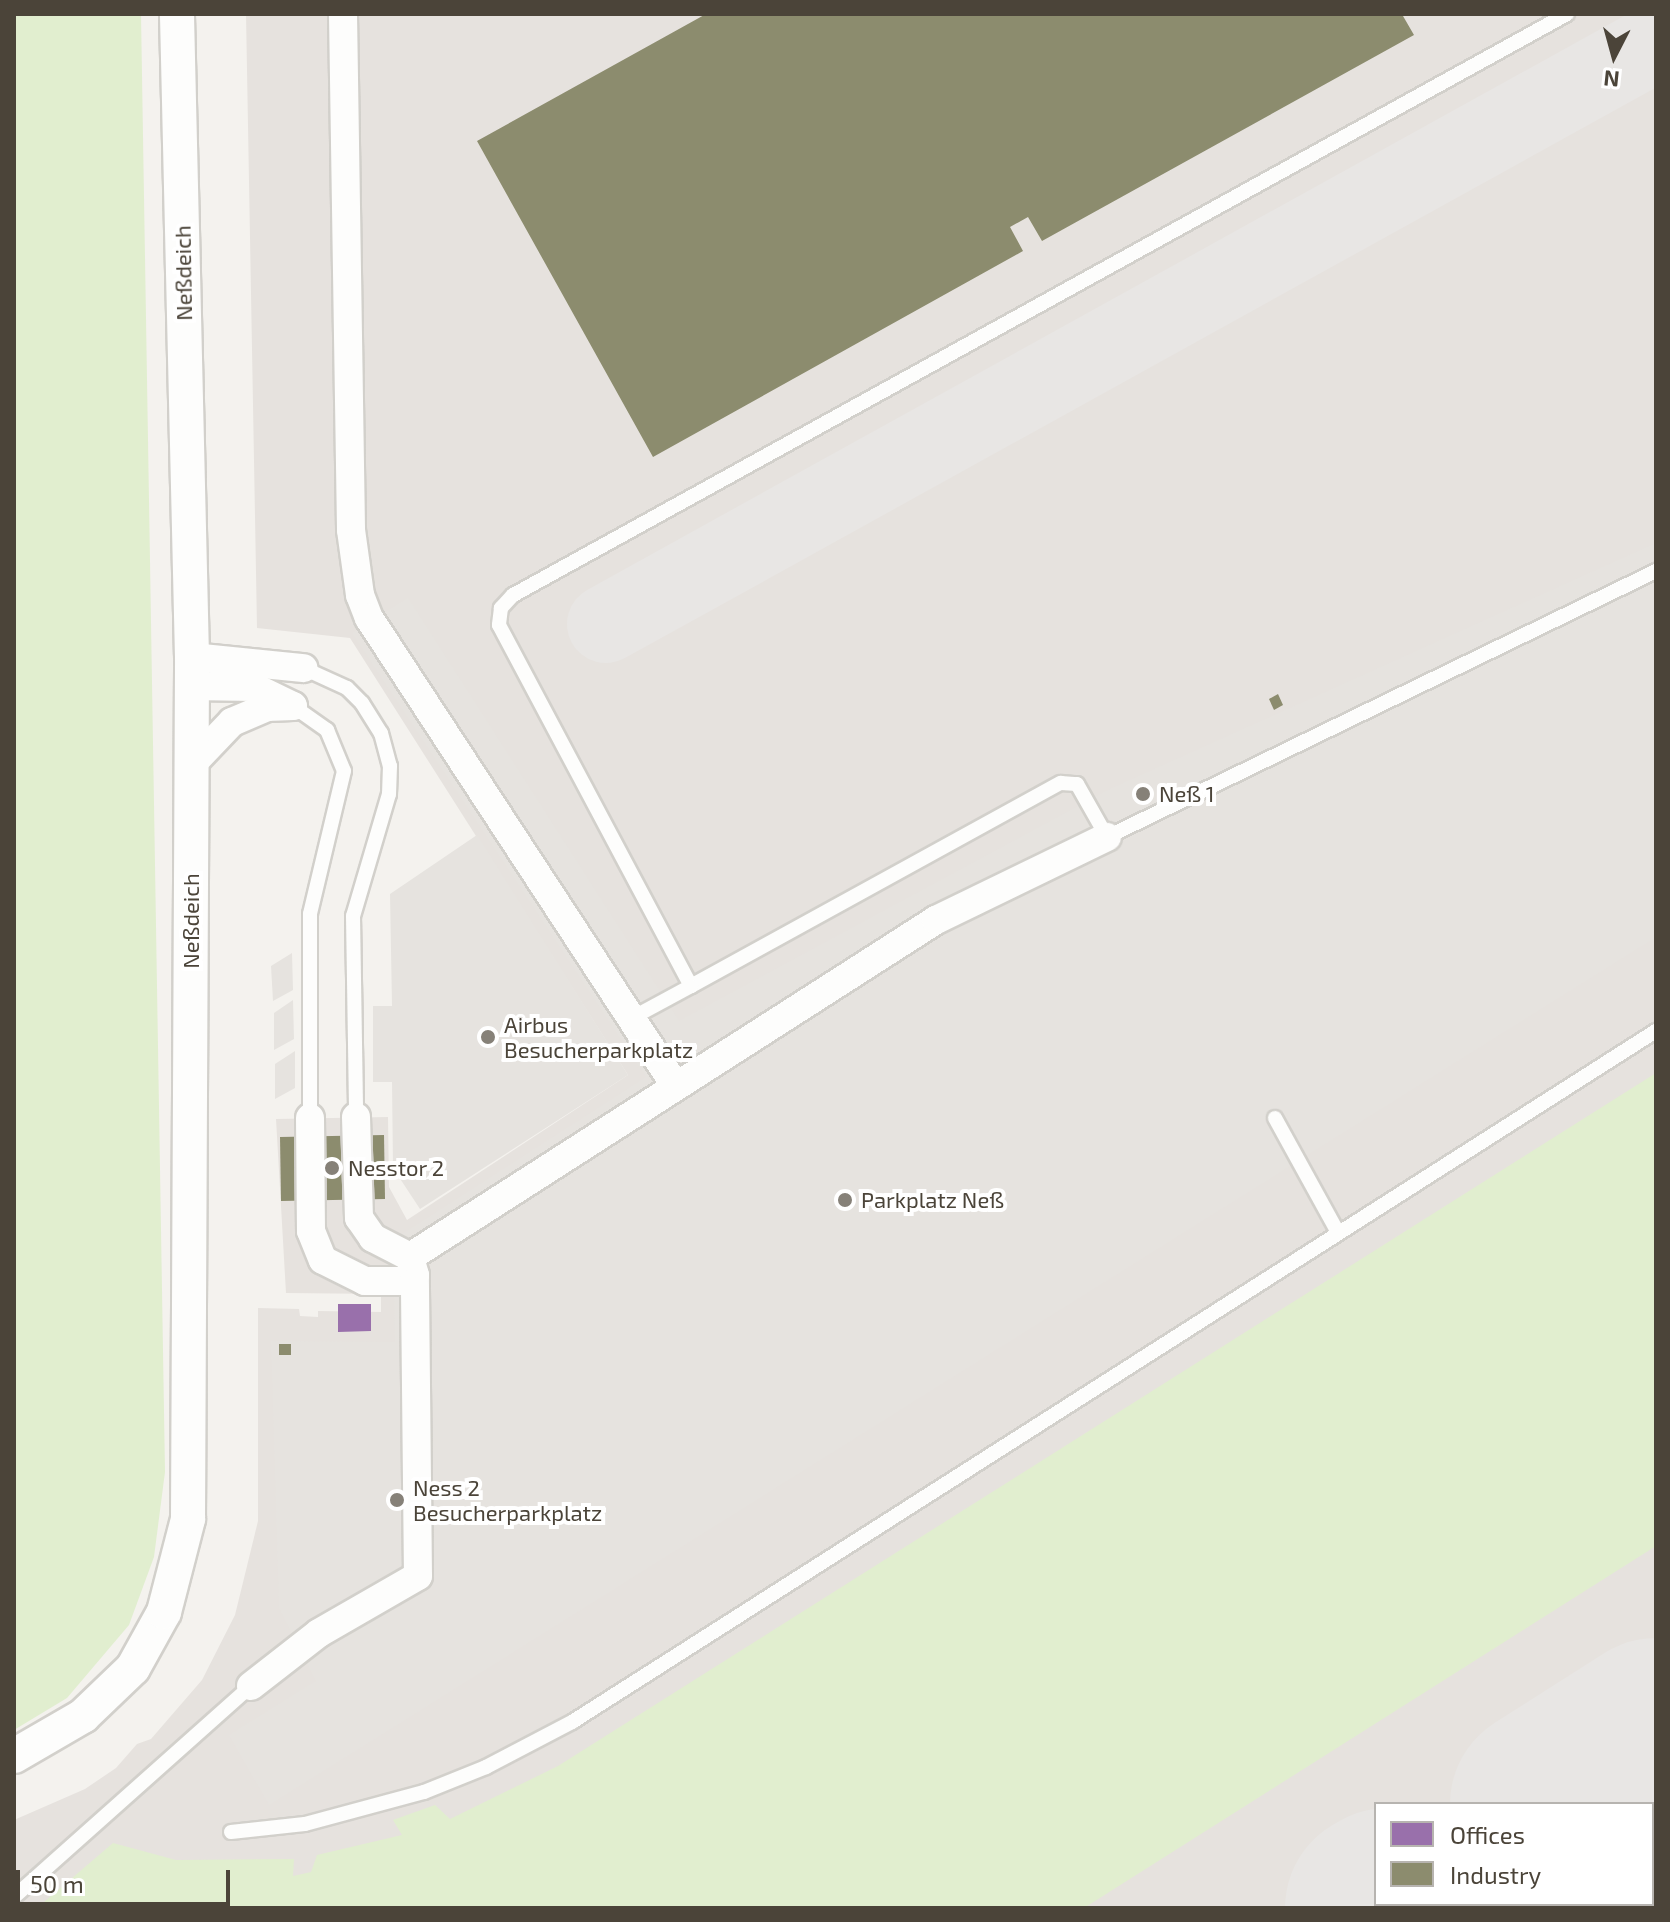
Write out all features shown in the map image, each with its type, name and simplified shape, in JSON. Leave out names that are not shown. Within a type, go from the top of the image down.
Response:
[{"type":"street","name":"Neßdeich","points":[[14,1756],[83,1716],[133,1668],[164,1612],[184,1548],[190,1485],[192,671],[177,14]]},
{"type":"street","points":[[343,14],[351,530],[360,595],[369,618],[675,1085]]},
{"type":"street","points":[[192,671],[303,668]]},
{"type":"street","points":[[192,671],[254,687],[293,706]]},
{"type":"street","points":[[192,764],[232,722],[267,707],[293,706]]},
{"type":"street","points":[[310,1118],[311,1231],[315,1247],[334,1268],[382,1283],[412,1266],[675,1085],[936,920],[1107,837]]},
{"type":"street","points":[[356,1117],[359,1218],[373,1238],[412,1266]]},
{"type":"street","points":[[251,1686],[319,1633],[418,1576],[412,1266]]},
{"type":"lane","points":[[691,986],[502,634],[498,617],[506,601],[1567,14]]},
{"type":"lane","points":[[630,1019],[1064,782],[1079,787],[1107,837],[1656,571]]},
{"type":"lane","points":[[303,668],[347,688],[362,703],[381,733],[390,766],[389,794],[353,916],[356,1117]]},
{"type":"lane","points":[[293,706],[327,730],[344,771],[310,914],[310,1118]]},
{"type":"lane","points":[[231,1832],[305,1824],[424,1792],[486,1767],[572,1722],[1337,1231],[1656,1031]]},
{"type":"lane","points":[[1275,1118],[1337,1231]]},
{"type":"lane","points":[[14,1897],[251,1686]]},
{"type":"shaded area","points":[[246,14],[1656,14],[1656,1908],[14,1908],[14,1820],[85,1789],[116,1768],[137,1744],[151,1739],[202,1680],[235,1615],[258,1521],[258,1308],[299,1309],[300,1316],[318,1317],[318,1311],[381,1312],[381,1294],[286,1293],[276,1119],[388,1117],[389,1187],[407,1220],[628,1075],[350,638],[257,628]]},
{"type":"shaded area","name":"Parkplatz Neß","points":[[1656,543],[1656,937],[269,1805],[229,1735],[316,1681],[279,1608],[271,1341],[395,1342],[393,1240],[646,1077],[352,633],[408,598],[679,1021],[1110,789]]},
{"type":"shaded area","name":"Airbus Besucherparkplatz","points":[[477,835],[628,1075],[420,1209],[393,1168],[392,1082],[373,1082],[373,1006],[392,1006],[390,894]]},
{"type":"shaded area","points":[[292,953],[293,990],[273,1001],[271,966]]},
{"type":"shaded area","points":[[293,1000],[294,1039],[274,1050],[274,1013]]},
{"type":"shaded area","points":[[295,1051],[295,1088],[275,1099],[275,1064]]},
{"type":"green space","points":[[14,14],[141,14],[165,1472],[154,1557],[129,1625],[67,1698],[14,1730]]},
{"type":"green space","points":[[1656,1073],[1656,1546],[1084,1908],[37,1908],[113,1843],[176,1860],[294,1859],[293,1876],[311,1872],[317,1855],[402,1835],[393,1820],[435,1805],[450,1819],[558,1766]]},
{"type":"building: Offices","points":[[338,1304],[371,1304],[371,1331],[338,1332]]},
{"type":"building: Industry","points":[[706,14],[1407,14],[1403,16],[1414,35],[1042,241],[1028,217],[1010,227],[1023,251],[653,457],[477,141]]},
{"type":"building: Industry","points":[[1278,694],[1283,705],[1274,710],[1269,699]]},
{"type":"building: Industry","name":"Nesstor 2","points":[[384,1135],[385,1199],[281,1201],[280,1137]]},
{"type":"building: Industry","points":[[279,1344],[291,1344],[291,1355],[279,1355]]},
{"type":"taxiway","points":[[606,624],[1656,43]]},
{"type":"taxiway","points":[[1599,1802],[1607,1771],[1631,1750]]},
{"type":"runway","points":[[1549,1802],[1656,1734]]},
{"type":"runway","points":[[1381,1908],[1384,1906]]},
{"type":"place","name":"Neß 1","points":[[1143,794]]},
{"type":"place","name":"Airbus Besucherparkplatz","points":[[488,1037]]},
{"type":"place","name":"Nesstor 2","points":[[332,1168]]},
{"type":"place","name":"Parkplatz Neß","points":[[845,1200]]},
{"type":"place","name":"Ness 2 Besucherparkplatz","points":[[397,1500]]}]
